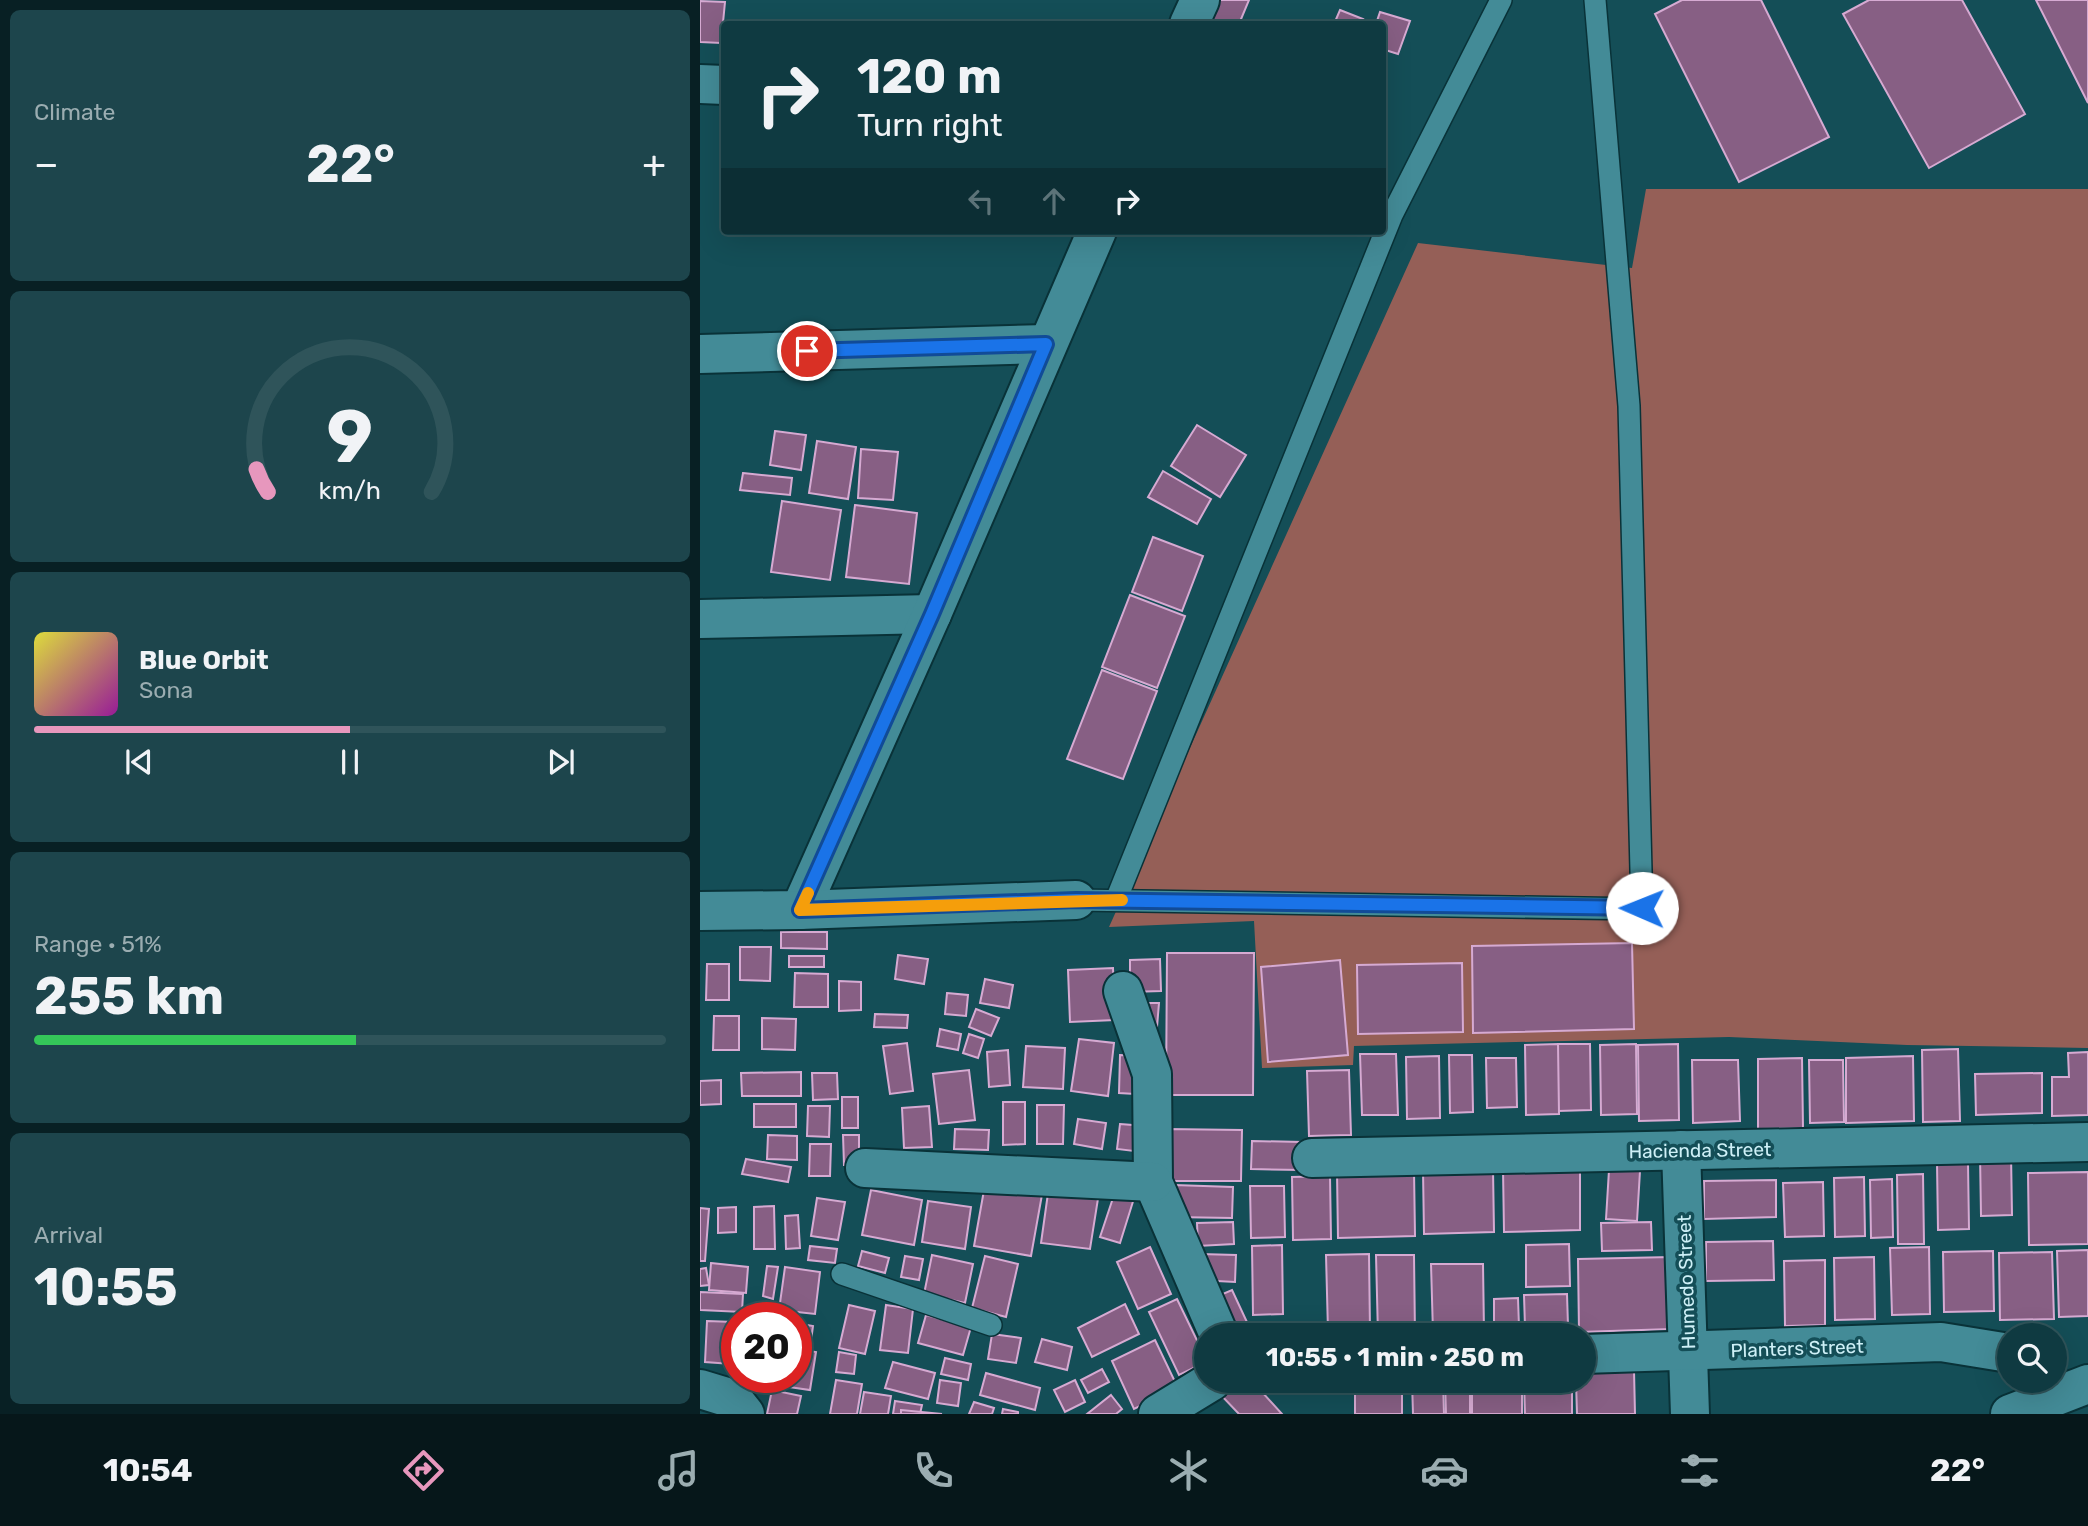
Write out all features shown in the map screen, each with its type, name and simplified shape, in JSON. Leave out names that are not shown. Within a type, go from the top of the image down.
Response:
[{"type":"street","points":[[1190,21],[1200,0]]},
{"type":"street","points":[[700,85],[721,85]]},
{"type":"street","points":[[800,910],[932,614],[1095,235]]},
{"type":"street","points":[[700,354],[1046,344]]},
{"type":"street","points":[[700,619],[932,614]]},
{"type":"street","points":[[700,911],[1076,900]]},
{"type":"street","points":[[1123,991],[1152,1074],[1153,1182],[1214,1323]]},
{"type":"street","name":"Hacienda Street","points":[[1312,1158],[2088,1142]]},
{"type":"street","name":"Humedo Street","points":[[1681,1150],[1690,1414]]},
{"type":"street","points":[[865,1168],[1153,1182]]},
{"type":"street","name":"Planters Street","points":[[1596,1354],[1941,1342],[1997,1351]]},
{"type":"street","points":[[2010,1414],[2076,1380]]},
{"type":"street","points":[[700,1389],[733,1399],[745,1414]]},
{"type":"street","points":[[1158,1414],[1194,1392]]},
{"type":"lane","points":[[1386,230],[1501,0]]},
{"type":"lane","points":[[1076,900],[1642,908],[1629,407],[1595,0]]},
{"type":"lane","points":[[1116,900],[1384,235]]},
{"type":"lane","points":[[842,1274],[991,1325]]},
{"type":"shaded area","points":[[1646,189],[2088,189],[2088,1048],[1907,1045],[1729,1037],[1354,1046],[1353,1065],[1262,1068],[1254,921],[1109,927],[1418,243],[1632,268]]},
{"type":"building","points":[[1215,0],[1249,0],[1240,21],[1206,21]]},
{"type":"building","points":[[1682,0],[1761,0],[1829,137],[1739,182],[1655,14]]},
{"type":"building","points":[[1869,0],[1962,0],[2025,114],[1929,168],[1843,14]]},
{"type":"building","points":[[2036,0],[2088,0],[2088,103]]},
{"type":"building","points":[[700,1],[725,2],[723,21],[721,21],[721,43],[700,42]]},
{"type":"building","points":[[1340,10],[1363,19],[1362,21],[1335,21]]},
{"type":"building","points":[[1380,12],[1410,21],[1398,54],[1386,50],[1386,21],[1377,21]]},
{"type":"building","points":[[1197,425],[1246,455],[1220,497],[1171,466]]},
{"type":"building","points":[[775,431],[806,435],[801,470],[770,465]]},
{"type":"building","points":[[817,441],[856,447],[848,499],[809,493]]},
{"type":"building","points":[[861,449],[898,452],[893,500],[858,498]]},
{"type":"building","points":[[1163,471],[1211,499],[1197,524],[1148,497]]},
{"type":"building","points":[[743,473],[792,478],[790,495],[740,490]]},
{"type":"building","points":[[782,501],[841,510],[830,580],[771,572]]},
{"type":"building","points":[[855,505],[917,513],[909,584],[846,577]]},
{"type":"building","points":[[1153,537],[1203,556],[1182,611],[1132,592]]},
{"type":"building","points":[[1130,595],[1185,616],[1157,688],[1102,667]]},
{"type":"building","points":[[1102,670],[1157,691],[1123,779],[1067,759]]},
{"type":"building","points":[[781,932],[827,932],[827,949],[781,948]]},
{"type":"building","points":[[1632,943],[1634,1029],[1473,1033],[1472,946]]},
{"type":"building","points":[[740,947],[771,947],[770,981],[740,980]]},
{"type":"building","points":[[1167,953],[1254,953],[1253,1095],[1166,1095]]},
{"type":"building","points":[[898,955],[928,959],[924,984],[895,979]]},
{"type":"building","points":[[789,956],[824,956],[824,967],[789,967]]},
{"type":"building","points":[[1160,959],[1161,991],[1130,992],[1130,960]]},
{"type":"building","points":[[1340,960],[1348,1055],[1268,1062],[1261,967]]},
{"type":"building","points":[[1462,963],[1463,1032],[1358,1034],[1357,965]]},
{"type":"building","points":[[707,964],[729,964],[729,1000],[706,1000]]},
{"type":"building","points":[[1113,968],[1115,1020],[1070,1022],[1068,970]]},
{"type":"building","points":[[795,973],[828,974],[828,1007],[794,1007]]},
{"type":"building","points":[[985,979],[1013,985],[1009,1008],[980,1003]]},
{"type":"building","points":[[839,981],[861,982],[861,1010],[839,1011]]},
{"type":"building","points":[[947,993],[968,995],[966,1016],[945,1014]]},
{"type":"building","points":[[1145,1003],[1159,1003],[1156,1039]]},
{"type":"building","points":[[976,1009],[999,1018],[991,1036],[969,1027]]},
{"type":"building","points":[[875,1014],[908,1015],[907,1028],[874,1027]]},
{"type":"building","points":[[714,1016],[739,1016],[739,1050],[713,1050]]},
{"type":"building","points":[[762,1018],[796,1019],[795,1050],[762,1049]]},
{"type":"building","points":[[940,1029],[961,1034],[958,1050],[937,1046]]},
{"type":"building","points":[[969,1034],[984,1039],[978,1058],[963,1053]]},
{"type":"building","points":[[1079,1039],[1114,1043],[1108,1096],[1071,1091]]},
{"type":"building","points":[[907,1043],[913,1091],[890,1094],[883,1046]]},
{"type":"building","points":[[1558,1044],[1590,1044],[1591,1110],[1558,1111]]},
{"type":"building","points":[[1558,1044],[1559,1114],[1526,1115],[1525,1045]]},
{"type":"building","points":[[1636,1044],[1637,1114],[1601,1115],[1600,1045]]},
{"type":"building","points":[[1678,1044],[1679,1120],[1639,1121],[1638,1045]]},
{"type":"building","points":[[1026,1046],[1065,1048],[1063,1089],[1023,1087]]},
{"type":"building","points":[[1958,1049],[1960,1121],[1923,1122],[1922,1050]]},
{"type":"building","points":[[1008,1050],[1010,1085],[989,1087],[987,1052]]},
{"type":"building","points":[[2088,1052],[2088,1115],[2052,1116],[2052,1077],[2069,1077],[2068,1053]]},
{"type":"building","points":[[1360,1054],[1396,1054],[1398,1115],[1362,1115]]},
{"type":"building","points":[[1120,1055],[1136,1056],[1135,1094],[1119,1093]]},
{"type":"building","points":[[1449,1055],[1472,1055],[1473,1112],[1450,1113]]},
{"type":"building","points":[[1439,1056],[1440,1118],[1407,1119],[1406,1057]]},
{"type":"building","points":[[1913,1056],[1914,1121],[1846,1123],[1846,1058]]},
{"type":"building","points":[[1486,1058],[1516,1058],[1517,1107],[1487,1108]]},
{"type":"building","points":[[1802,1058],[1803,1128],[1758,1129],[1758,1059]]},
{"type":"building","points":[[1692,1060],[1738,1060],[1740,1121],[1693,1123]]},
{"type":"building","points":[[1809,1060],[1843,1060],[1844,1122],[1810,1123]]},
{"type":"building","points":[[969,1070],[975,1120],[939,1124],[933,1074]]},
{"type":"building","points":[[1349,1070],[1351,1135],[1309,1136],[1307,1071]]},
{"type":"building","points":[[801,1072],[801,1096],[742,1096],[741,1073]]},
{"type":"building","points":[[812,1073],[837,1073],[838,1099],[813,1100]]},
{"type":"building","points":[[2042,1073],[2042,1113],[1976,1115],[1975,1074]]},
{"type":"building","points":[[721,1080],[721,1104],[700,1105],[700,1081]]},
{"type":"building","points":[[842,1097],[858,1097],[858,1128],[842,1128]]},
{"type":"building","points":[[1003,1102],[1025,1102],[1025,1144],[1003,1145]]},
{"type":"building","points":[[754,1104],[796,1104],[796,1127],[754,1127]]},
{"type":"building","points":[[1037,1105],[1064,1105],[1063,1144],[1037,1144]]},
{"type":"building","points":[[808,1106],[830,1106],[829,1137],[807,1136]]},
{"type":"building","points":[[929,1106],[932,1147],[904,1148],[902,1108]]},
{"type":"building","points":[[1078,1119],[1106,1123],[1102,1149],[1074,1144]]},
{"type":"building","points":[[1120,1124],[1145,1126],[1142,1152],[1117,1149]]},
{"type":"building","points":[[955,1129],[989,1130],[988,1150],[954,1149]]},
{"type":"building","points":[[1166,1129],[1242,1130],[1241,1181],[1166,1181]]},
{"type":"building","points":[[768,1135],[797,1136],[797,1160],[767,1159]]},
{"type":"building","points":[[843,1135],[859,1135],[859,1165],[844,1165]]},
{"type":"building","points":[[1252,1141],[1302,1142],[1301,1170],[1251,1169]]},
{"type":"building","points":[[810,1144],[831,1144],[830,1176],[809,1176]]},
{"type":"building","points":[[2011,1153],[2012,1215],[1981,1216],[1980,1154]]},
{"type":"building","points":[[746,1159],[791,1167],[788,1182],[742,1174]]},
{"type":"building","points":[[1937,1163],[1968,1163],[1969,1229],[1938,1230]]},
{"type":"building","points":[[1580,1167],[1580,1230],[1504,1232],[1503,1169]]},
{"type":"building","points":[[1493,1169],[1494,1232],[1424,1234],[1423,1170]]},
{"type":"building","points":[[1414,1170],[1415,1236],[1338,1238],[1337,1172]]},
{"type":"building","points":[[1609,1170],[1640,1171],[1637,1221],[1606,1219]]},
{"type":"building","points":[[2088,1172],[2088,1244],[2029,1245],[2028,1173]]},
{"type":"building","points":[[1923,1174],[1924,1244],[1898,1244],[1897,1175]]},
{"type":"building","points":[[1330,1176],[1331,1239],[1293,1240],[1292,1177]]},
{"type":"building","points":[[1864,1177],[1865,1236],[1835,1237],[1834,1178]]},
{"type":"building","points":[[986,1179],[1043,1189],[1031,1256],[974,1246]]},
{"type":"building","points":[[1050,1179],[1100,1186],[1090,1249],[1041,1243]]},
{"type":"building","points":[[1892,1179],[1893,1237],[1871,1238],[1870,1180]]},
{"type":"building","points":[[1776,1180],[1776,1217],[1704,1219],[1704,1181]]},
{"type":"building","points":[[1823,1182],[1824,1236],[1785,1237],[1783,1183]]},
{"type":"building","points":[[1174,1185],[1233,1187],[1232,1218],[1173,1217]]},
{"type":"building","points":[[1117,1186],[1136,1192],[1120,1243],[1100,1237]]},
{"type":"building","points":[[1250,1186],[1284,1186],[1285,1237],[1251,1238]]},
{"type":"building","points":[[871,1190],[922,1200],[914,1245],[862,1235]]},
{"type":"building","points":[[817,1198],[845,1202],[838,1240],[811,1236]]},
{"type":"building","points":[[928,1201],[971,1207],[965,1249],[922,1242]]},
{"type":"building","points":[[774,1206],[775,1249],[754,1249],[754,1207]]},
{"type":"building","points":[[736,1207],[736,1232],[718,1233],[718,1208]]},
{"type":"building","points":[[700,1208],[709,1209],[705,1261],[700,1261]]},
{"type":"building","points":[[798,1215],[800,1248],[786,1249],[785,1216]]},
{"type":"building","points":[[1233,1222],[1234,1244],[1198,1246],[1197,1223]]},
{"type":"building","points":[[1651,1222],[1652,1250],[1602,1251],[1601,1223]]},
{"type":"building","points":[[1773,1241],[1774,1280],[1706,1281],[1706,1242]]},
{"type":"building","points":[[1569,1244],[1570,1286],[1526,1287],[1526,1245]]},
{"type":"building","points":[[1282,1245],[1283,1314],[1253,1315],[1252,1246]]},
{"type":"building","points":[[810,1246],[837,1249],[835,1263],[808,1260]]},
{"type":"building","points":[[1150,1247],[1171,1294],[1138,1309],[1117,1262]]},
{"type":"building","points":[[1929,1247],[1930,1314],[1892,1315],[1890,1248]]},
{"type":"building","points":[[2088,1250],[2088,1316],[2059,1317],[2057,1251]]},
{"type":"building","points":[[862,1251],[889,1258],[885,1273],[858,1266]]},
{"type":"building","points":[[1993,1251],[1994,1311],[1944,1312],[1943,1252]]},
{"type":"building","points":[[2052,1252],[2054,1319],[2000,1320],[1999,1253]]},
{"type":"building","points":[[1200,1254],[1236,1255],[1235,1282],[1198,1280]]},
{"type":"building","points":[[1369,1254],[1370,1323],[1328,1323],[1326,1255]]},
{"type":"building","points":[[932,1255],[973,1264],[965,1303],[924,1294]]},
{"type":"building","points":[[1376,1255],[1414,1255],[1415,1323],[1378,1323]]},
{"type":"building","points":[[905,1256],[923,1259],[919,1280],[901,1277]]},
{"type":"building","points":[[985,1256],[1018,1264],[1006,1317],[972,1308]]},
{"type":"building","points":[[1671,1257],[1672,1329],[1596,1331],[1596,1323],[1579,1323],[1578,1259]]},
{"type":"building","points":[[1874,1257],[1875,1319],[1835,1320],[1834,1258]]},
{"type":"building","points":[[1825,1260],[1825,1325],[1785,1326],[1784,1261]]},
{"type":"building","points":[[711,1263],[748,1267],[746,1293],[709,1290]]},
{"type":"building","points":[[1431,1264],[1483,1264],[1484,1323],[1433,1323]]},
{"type":"building","points":[[767,1266],[778,1267],[773,1299],[763,1296]]},
{"type":"building","points":[[785,1267],[820,1272],[815,1314],[812,1314],[812,1302],[780,1302]]},
{"type":"building","points":[[706,1268],[709,1285],[700,1286],[700,1269]]},
{"type":"building","points":[[1232,1290],[1247,1323],[1222,1323],[1211,1299]]},
{"type":"building","points":[[700,1292],[743,1294],[743,1302],[721,1302],[721,1311],[700,1310]]},
{"type":"building","points":[[1567,1294],[1568,1323],[1525,1323],[1524,1295]]},
{"type":"building","points":[[1518,1298],[1519,1323],[1494,1323],[1494,1299]]},
{"type":"building","points":[[1177,1299],[1194,1334],[1194,1368],[1179,1375],[1149,1312]]},
{"type":"building","points":[[1125,1304],[1139,1334],[1092,1357],[1078,1328]]},
{"type":"building","points":[[849,1305],[875,1311],[865,1354],[839,1348]]},
{"type":"building","points":[[886,1305],[913,1309],[908,1353],[880,1350]]},
{"type":"building","points":[[926,1315],[971,1327],[963,1355],[918,1343]]},
{"type":"building","points":[[707,1321],[721,1322],[721,1363],[705,1362]]},
{"type":"building","points":[[992,1334],[1021,1338],[1016,1363],[988,1359]]},
{"type":"building","points":[[1042,1339],[1072,1347],[1067,1370],[1035,1362]]},
{"type":"building","points":[[1155,1340],[1178,1388],[1134,1409],[1112,1361]]},
{"type":"building","points":[[812,1351],[816,1352],[812,1377]]},
{"type":"building","points":[[839,1352],[856,1355],[854,1374],[836,1372]]},
{"type":"building","points":[[945,1358],[971,1364],[968,1380],[941,1374]]},
{"type":"building","points":[[893,1362],[935,1373],[928,1399],[885,1388]]},
{"type":"building","points":[[1102,1369],[1109,1382],[1088,1393],[1081,1380]]},
{"type":"building","points":[[1634,1370],[1635,1414],[1577,1414],[1576,1393],[1596,1393],[1596,1371]]},
{"type":"building","points":[[986,1373],[1040,1388],[1035,1410],[980,1395]]},
{"type":"building","points":[[836,1380],[862,1384],[857,1414],[830,1414]]},
{"type":"building","points":[[940,1380],[961,1383],[958,1406],[937,1403]]},
{"type":"building","points":[[1075,1380],[1085,1402],[1065,1412],[1054,1390]]},
{"type":"building","points":[[864,1392],[891,1396],[888,1414],[860,1414]]},
{"type":"building","points":[[771,1393],[801,1396],[797,1414],[767,1414]]},
{"type":"building","points":[[1219,1393],[1263,1393],[1282,1414],[1239,1414]]},
{"type":"building","points":[[1355,1393],[1402,1393],[1402,1414],[1355,1414]]},
{"type":"building","points":[[1412,1393],[1443,1393],[1444,1414],[1413,1414]]},
{"type":"building","points":[[1445,1393],[1470,1393],[1470,1414],[1446,1414]]},
{"type":"building","points":[[1472,1393],[1522,1393],[1522,1414],[1472,1414]]},
{"type":"building","points":[[1524,1393],[1572,1393],[1572,1414],[1525,1414]]},
{"type":"building","points":[[1111,1395],[1122,1409],[1116,1414],[1087,1414]]},
{"type":"building","points":[[895,1401],[922,1405],[920,1414],[893,1414]]},
{"type":"building","points":[[974,1402],[994,1408],[992,1414],[969,1414]]},
{"type":"building","points":[[1003,1409],[1018,1412],[1018,1414],[1002,1414]]},
{"type":"building","points":[[901,1410],[942,1414],[901,1414]]},
{"type":"slow traffic","points":[[808,893],[800,910],[1122,900]]},
{"type":"route","points":[[807,351],[1046,344],[932,614],[800,910],[1076,900],[1642,908]]}]
